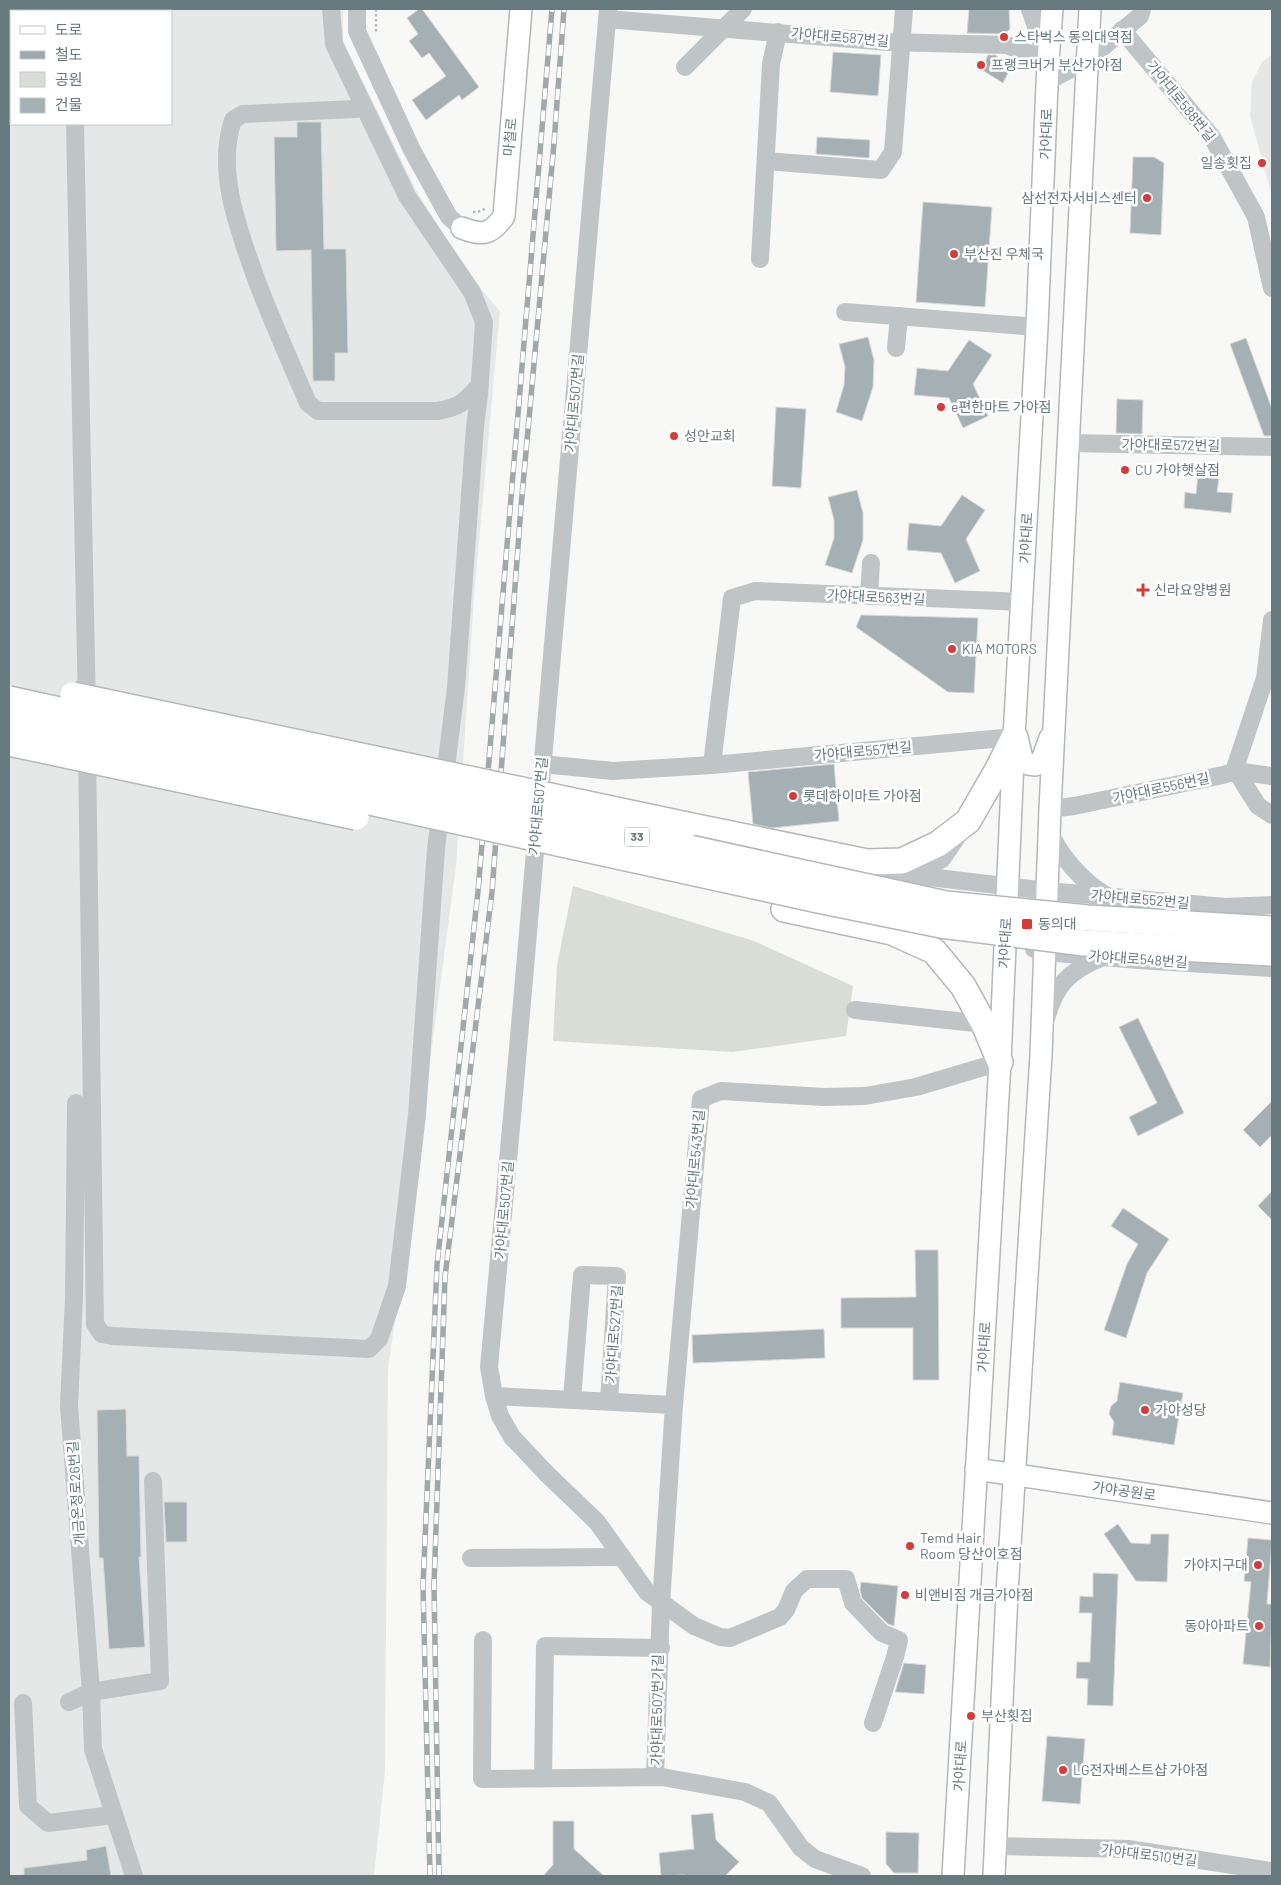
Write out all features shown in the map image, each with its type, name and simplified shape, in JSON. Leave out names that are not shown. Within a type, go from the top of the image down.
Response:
[{"type":"highway","points":[[9,682],[867,862],[902,861],[938,844],[968,821],[998,769],[1014,732]]},
{"type":"highway","name":"33","points":[[9,699],[946,904],[1088,918],[1272,929]]},
{"type":"highway","name":"33","points":[[9,723],[818,900],[941,925],[1084,943],[1272,954]]},
{"type":"highway","points":[[9,743],[892,932],[934,951],[963,986],[984,1024],[1000,1062]]},
{"type":"main road","name":"마철로","points":[[464,220],[477,234],[489,232],[497,226],[504,216],[521,9]]},
{"type":"main road","name":"가야대로","points":[[952,1876],[1000,1062],[1014,732],[1038,327],[1052,9]]},
{"type":"main road","points":[[994,1876],[1007,1593],[1028,1288],[1042,1034],[1050,809],[1070,442],[1086,61],[1090,9]]},
{"type":"main road","points":[[1014,732],[1022,759],[1028,764],[1036,765],[1042,760],[1055,726]]},
{"type":"main road","name":"가야공원로","points":[[976,1469],[1272,1513]]},
{"type":"street","points":[[75,125],[86,680],[95,1324],[102,1334],[112,1336],[369,1349],[379,1339],[397,1286],[417,1115],[436,849],[456,687],[484,322],[472,292],[407,196],[334,44],[331,9]]},
{"type":"street","points":[[357,9],[357,31],[408,141],[449,217],[464,220]]},
{"type":"street","points":[[685,67],[743,9]]},
{"type":"street","points":[[901,42],[904,9]]},
{"type":"street","points":[[1030,9],[1048,71],[1086,61],[1140,16],[1142,9]]},
{"type":"street","name":"가야대로587번길","points":[[608,14],[725,28],[901,42],[1006,45],[1048,71]]},
{"type":"street","name":"가야대로507번길","points":[[608,14],[514,1106],[489,1367],[500,1416],[512,1437],[597,1522],[647,1592],[661,1604],[694,1626],[720,1637],[730,1638],[780,1616],[786,1610],[794,1591],[807,1579],[846,1579],[853,1603],[882,1633],[899,1640],[873,1723]]},
{"type":"street","name":"가야대로588번길","points":[[1122,30],[1212,137],[1256,217],[1272,288]]},
{"type":"street","name":"가야대로587번길","points":[[760,259],[771,64],[778,32]]},
{"type":"street","name":"가야대로587번길","points":[[766,161],[881,170],[893,152],[901,42]]},
{"type":"street","points":[[364,106],[356,110],[243,114],[233,120],[227,154],[231,202],[241,236],[268,310],[308,403],[318,411],[437,411],[453,408],[466,399],[480,385]]},
{"type":"street","points":[[845,312],[1038,327]]},
{"type":"street","points":[[896,348],[899,316]]},
{"type":"street","name":"가야대로572번길","points":[[1070,442],[1272,447]]},
{"type":"street","points":[[869,596],[871,563]]},
{"type":"street","name":"가야대로563번길","points":[[712,764],[732,598],[755,591],[1022,602]]},
{"type":"street","points":[[1272,620],[1268,678],[1236,765],[1236,771],[1258,806],[1272,815]]},
{"type":"street","name":"가야대로557번길","points":[[542,764],[613,771],[712,764],[1014,732]]},
{"type":"street","name":"가야대로556번길","points":[[1050,809],[1236,771],[1272,776]]},
{"type":"street","points":[[941,960],[931,938],[852,898],[790,880],[883,879],[912,876],[942,859],[968,821]]},
{"type":"street","points":[[1050,834],[1056,845],[1083,880],[1108,896]]},
{"type":"street","name":"가야대로552번길","points":[[912,876],[1048,891],[1225,907],[1272,905]]},
{"type":"street","name":"가야대로548번길","points":[[852,898],[1045,952],[1272,968]]},
{"type":"street","points":[[1042,1034],[1050,1003],[1060,986],[1082,966],[1104,957]]},
{"type":"street","points":[[855,1010],[984,1024]]},
{"type":"street","name":"가야대로543번길","points":[[674,1405],[701,1098],[721,1091],[815,1096],[866,1096],[916,1087],[1000,1062]]},
{"type":"street","name":"개금온정로26번길","points":[[76,1103],[74,1297],[69,1406],[91,1692],[93,1749],[134,1876]]},
{"type":"street","name":"가야대로527번길","points":[[572,1399],[582,1275],[617,1276],[609,1401]]},
{"type":"street","name":"가야대로527번길","points":[[494,1396],[674,1405]]},
{"type":"street","points":[[661,1648],[661,1604],[674,1405]]},
{"type":"street","points":[[69,1702],[91,1692],[160,1681],[153,1481]]},
{"type":"street","points":[[471,1558],[622,1557]]},
{"type":"street","name":"가야대로507번가길","points":[[483,1640],[482,1779],[655,1777],[745,1792],[769,1803],[801,1848],[815,1859],[862,1876]]},
{"type":"street","name":"가야대로507번가길","points":[[543,1778],[545,1646],[661,1648],[655,1777]]},
{"type":"street","points":[[23,1703],[28,1806],[48,1824],[113,1815]]},
{"type":"street","name":"가야대로510번길","points":[[996,1846],[1128,1849],[1272,1871]]},
{"type":"path","points":[[376,9],[376,33]]},
{"type":"path","points":[[464,220],[492,203]]},
{"type":"shaded area","points":[[9,9],[343,9],[343,41],[416,190],[467,273],[500,311],[474,597],[456,866],[388,1367],[385,1771],[374,1876],[9,1876]]},
{"type":"shaded area","points":[[1272,56],[1272,196],[1250,116],[1252,82],[1262,62]]},
{"type":"green space","points":[[573,886],[754,941],[853,986],[846,1036],[733,1052],[553,1041],[557,965]]},
{"type":"building","points":[[419,9],[422,9],[479,87],[462,100],[459,95],[426,120],[412,100],[446,76],[429,53],[422,58],[409,41],[418,34],[407,18]]},
{"type":"building","points":[[969,9],[1009,9],[1010,29],[1004,34],[967,33]]},
{"type":"building","points":[[833,52],[881,55],[878,96],[830,92]]},
{"type":"building","points":[[988,55],[996,55],[1008,73],[1003,83],[982,70]]},
{"type":"building","points":[[297,122],[321,122],[324,249],[346,249],[348,353],[335,353],[335,381],[313,381],[311,250],[276,251],[274,137],[297,137]]},
{"type":"building","points":[[817,137],[870,140],[869,158],[816,154]]},
{"type":"building","name":"삼선전자서비스센터","points":[[1133,157],[1154,157],[1164,163],[1161,235],[1130,233]]},
{"type":"building","name":"부산진 우체국","points":[[923,202],[992,207],[985,307],[916,302]]},
{"type":"building","points":[[868,337],[874,360],[873,387],[862,421],[836,412],[844,385],[845,367],[839,344]]},
{"type":"building","points":[[1246,338],[1272,409],[1272,436],[1264,436],[1230,344]]},
{"type":"building","points":[[969,340],[992,355],[973,384],[988,416],[963,428],[949,398],[914,395],[917,368],[948,371]]},
{"type":"building","points":[[1117,399],[1143,400],[1142,434],[1116,433]]},
{"type":"building","points":[[776,407],[806,409],[801,488],[772,486]]},
{"type":"building","points":[[1198,475],[1219,478],[1217,492],[1233,493],[1231,513],[1184,508],[1185,492],[1196,494]]},
{"type":"building","points":[[857,490],[863,513],[863,540],[852,573],[825,565],[834,538],[834,520],[828,497]]},
{"type":"building","points":[[962,495],[985,510],[966,539],[980,571],[955,583],[941,553],[907,550],[909,523],[941,526]]},
{"type":"building","points":[[861,615],[978,618],[974,693],[948,692],[856,627]]},
{"type":"building","name":"롯데하이마트 가야점","points":[[834,764],[839,821],[772,828],[753,824],[748,772]]},
{"type":"building","points":[[1138,1018],[1184,1113],[1138,1136],[1129,1117],[1157,1103],[1119,1027]]},
{"type":"building","points":[[1272,1101],[1272,1135],[1260,1147],[1243,1130]]},
{"type":"building","points":[[1272,1191],[1272,1220],[1258,1206]]},
{"type":"building","points":[[1123,1208],[1169,1239],[1147,1273],[1126,1338],[1104,1330],[1127,1264],[1138,1244],[1111,1226]]},
{"type":"building","points":[[915,1250],[938,1250],[939,1380],[913,1380],[913,1328],[841,1328],[841,1298],[916,1297]]},
{"type":"building","points":[[824,1329],[825,1358],[693,1363],[692,1335]]},
{"type":"building","name":"가야성당","points":[[1120,1382],[1183,1393],[1174,1445],[1112,1435],[1114,1422],[1109,1414],[1111,1406],[1117,1401]]},
{"type":"building","points":[[126,1409],[127,1456],[139,1456],[141,1557],[139,1557],[145,1647],[109,1649],[103,1558],[99,1558],[97,1410]]},
{"type":"building","points":[[164,1502],[187,1502],[187,1542],[166,1542]]},
{"type":"building","points":[[1118,1524],[1131,1543],[1150,1544],[1151,1534],[1169,1534],[1167,1582],[1136,1581],[1104,1534]]},
{"type":"building","points":[[1248,1538],[1272,1540],[1267,1604],[1272,1604],[1270,1667],[1243,1664],[1251,1582],[1244,1581]]},
{"type":"building","points":[[1093,1573],[1118,1574],[1113,1706],[1087,1705],[1088,1679],[1076,1678],[1077,1662],[1090,1662],[1092,1613],[1079,1613],[1080,1596],[1093,1597]]},
{"type":"building","points":[[861,1582],[898,1586],[894,1626],[888,1624],[862,1598]]},
{"type":"building","points":[[904,1663],[926,1665],[924,1694],[895,1692]]},
{"type":"building","name":"LG전자베스트샵 가야점","points":[[1047,1736],[1085,1739],[1080,1804],[1042,1801]]},
{"type":"building","points":[[713,1813],[716,1840],[739,1862],[725,1876],[661,1876],[659,1853],[694,1849],[691,1815]]},
{"type":"building","points":[[553,1821],[574,1821],[574,1849],[604,1876],[543,1876],[553,1865]]},
{"type":"building","points":[[886,1832],[919,1833],[918,1873],[894,1873],[886,1864]]},
{"type":"building","points":[[106,1846],[111,1876],[24,1876],[24,1868],[87,1860],[86,1850]]},
{"type":"railway","points":[[430,1876],[423,1586],[437,1265],[478,891],[552,9]]},
{"type":"railway","points":[[439,1876],[434,1585],[445,1277],[492,892],[521,507],[554,143],[564,9]]},
{"type":"place","name":"스타벅스 동의대역점","points":[[1004,37]]},
{"type":"place","name":"프랭크버거 부산가야점","points":[[981,65]]},
{"type":"place","name":"일송횟집","points":[[1262,163]]},
{"type":"place","name":"삼선전자서비스센터","points":[[1147,198]]},
{"type":"place","name":"부산진 우체국","points":[[954,254]]},
{"type":"place","name":"e편한마트 가야점","points":[[941,407]]},
{"type":"place","name":"성안교회","points":[[674,436]]},
{"type":"place","name":"CU 가야햇살점","points":[[1125,470]]},
{"type":"place","name":"신라요양병원","points":[[1143,590]]},
{"type":"place","name":"KIA MOTORS","points":[[952,649]]},
{"type":"place","name":"롯데하이마트 가야점","points":[[793,796]]},
{"type":"place","name":"동의대","points":[[1027,924]]},
{"type":"place","name":"가야성당","points":[[1145,1410]]},
{"type":"place","name":"Temd Hair Room 당산이호점","points":[[910,1546]]},
{"type":"place","name":"가야지구대","points":[[1258,1565]]},
{"type":"place","name":"비앤비짐 개금가야점","points":[[905,1595]]},
{"type":"place","name":"동아아파트","points":[[1259,1626]]},
{"type":"place","name":"부산횟집","points":[[971,1716]]},
{"type":"place","name":"LG전자베스트샵 가야점","points":[[1063,1770]]}]
